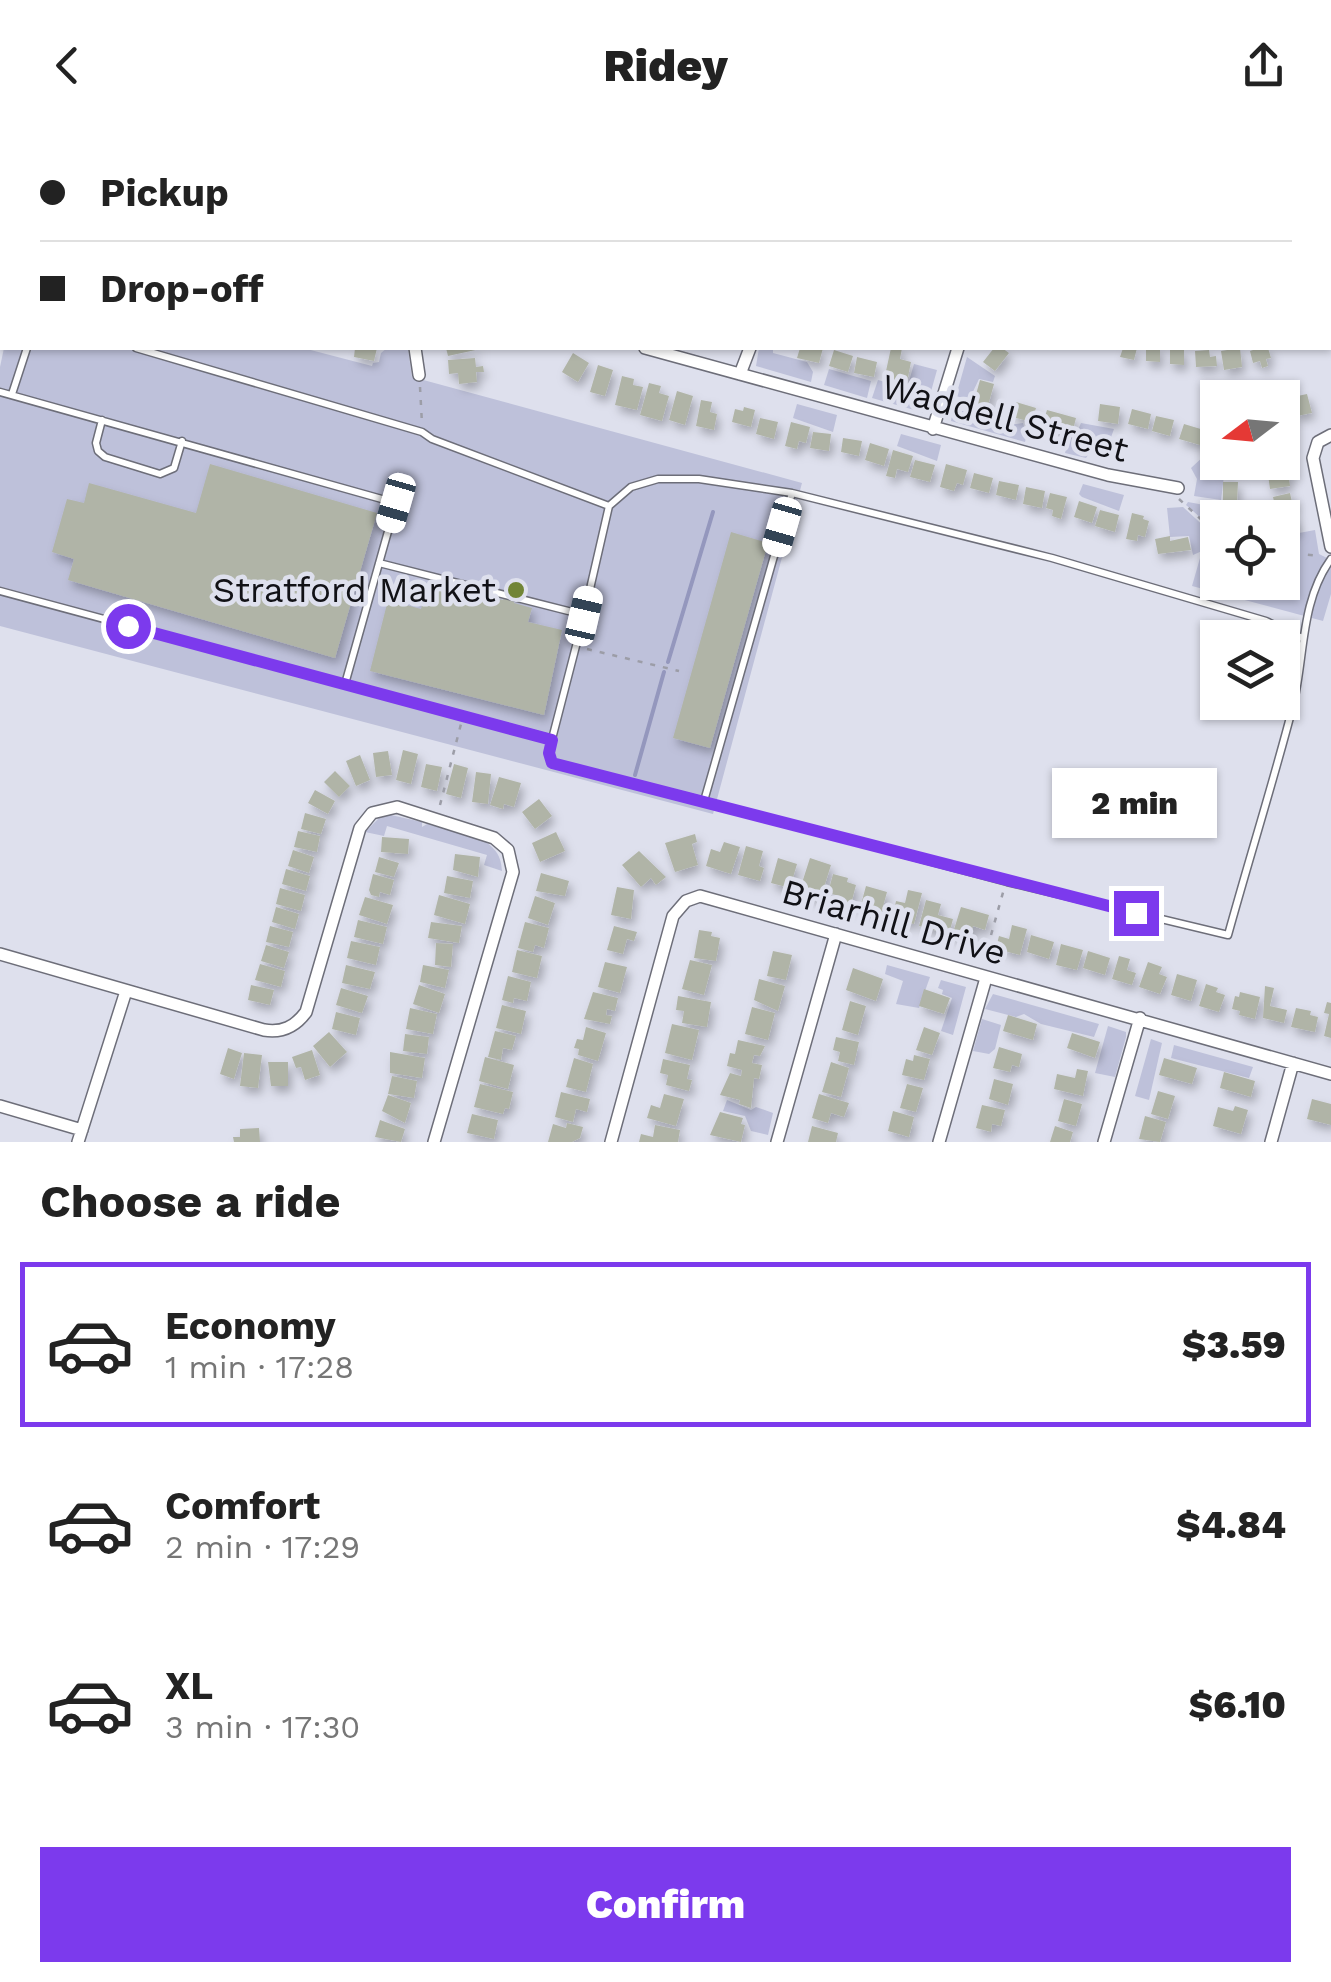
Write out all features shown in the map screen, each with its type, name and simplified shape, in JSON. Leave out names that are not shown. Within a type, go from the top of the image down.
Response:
[{"type":"street","points":[[415,350],[420,375]]},
{"type":"street","name":"Waddell Street","points":[[651,350],[1132,481],[1178,488]]},
{"type":"street","points":[[740,374],[749,350]]},
{"type":"street","points":[[934,428],[957,350]]},
{"type":"street","points":[[1326,551],[1313,458],[1318,442],[1331,434]]},
{"type":"street","points":[[0,954],[264,1030],[288,1028],[306,1012],[353,852],[368,818],[378,810],[397,808],[494,838],[510,854],[513,872],[434,1142]]},
{"type":"street","name":"Briarhill Drive","points":[[611,1142],[673,916],[692,897],[709,898],[1331,1074]]},
{"type":"street","points":[[778,1142],[836,934]]},
{"type":"street","points":[[939,1142],[986,978]]},
{"type":"street","points":[[0,1106],[80,1136],[126,991]]},
{"type":"street","points":[[1104,1142],[1140,1018]]},
{"type":"street","points":[[1271,1142],[1293,1063]]},
{"type":"lane","points":[[12,394],[26,350]]},
{"type":"lane","points":[[143,350],[422,432],[609,506]]},
{"type":"lane","points":[[0,392],[396,503],[344,684]]},
{"type":"lane","points":[[102,420],[96,443],[105,458],[160,474],[174,468],[182,441]]},
{"type":"lane","points":[[1302,638],[1266,621],[1052,558],[792,493],[700,479],[658,480],[630,487],[609,506],[549,753],[552,763],[1007,882],[1228,935],[1294,701],[1302,638],[1315,590],[1331,559]]},
{"type":"lane","points":[[704,801],[792,493]]},
{"type":"lane","points":[[379,563],[584,616]]},
{"type":"lane","points":[[0,591],[552,740]]},
{"type":"path","points":[[420,375],[422,432]]},
{"type":"path","points":[[1178,488],[1180,502],[1200,519]]},
{"type":"path","points":[[1300,552],[1326,551]]},
{"type":"path","points":[[576,648],[600,650],[679,671]]},
{"type":"path","points":[[440,805],[463,716]]},
{"type":"path","points":[[984,960],[1007,882]]},
{"type":"shaded area","points":[[4,350],[311,350],[372,366],[379,362],[385,350],[408,350],[412,377],[802,483],[713,814],[0,626],[0,367]]},
{"type":"shaded area","points":[[759,350],[773,350],[807,362],[813,372],[811,382],[756,366]]},
{"type":"shaded area","points":[[967,357],[995,376],[993,382],[979,379],[969,400],[956,396]]},
{"type":"shaded area","points":[[914,364],[937,370],[925,413],[872,398],[878,380],[907,388]]},
{"type":"shaded area","points":[[829,369],[871,381],[867,398],[824,385]]},
{"type":"shaded area","points":[[797,404],[837,415],[833,432],[793,418]]},
{"type":"shaded area","points":[[953,408],[1007,425],[1023,423],[1025,430],[1029,425],[1025,442],[951,421]]},
{"type":"shaded area","points":[[1081,423],[1114,429],[1110,440],[1096,444],[1086,458],[1065,453],[1070,435],[1077,432]]},
{"type":"shaded area","points":[[901,434],[941,445],[937,461],[897,446]]},
{"type":"shaded area","points":[[1200,460],[1200,480],[1224,480],[1221,500],[1194,496],[1197,479],[1191,468]]},
{"type":"shaded area","points":[[1083,484],[1124,495],[1119,511],[1082,497],[1079,494]]},
{"type":"shaded area","points":[[1200,504],[1200,517],[1186,505]]},
{"type":"shaded area","points":[[1183,507],[1200,523],[1200,552],[1193,555],[1189,536],[1170,537],[1167,508]]},
{"type":"shaded area","points":[[1315,530],[1319,554],[1331,560],[1331,594],[1323,621],[1244,600],[1300,600],[1300,533]]},
{"type":"shaded area","points":[[1200,558],[1200,588],[1192,586]]},
{"type":"shaded area","points":[[391,815],[422,822],[422,827],[427,824],[486,842],[500,859],[502,871],[484,865],[487,855],[387,826],[384,836],[365,832],[380,817]]},
{"type":"shaded area","points":[[887,965],[930,977],[919,1008],[896,1004],[903,981],[885,974]]},
{"type":"shaded area","points":[[941,980],[966,987],[953,1035],[941,1031],[952,998],[938,988]]},
{"type":"shaded area","points":[[993,994],[1099,1024],[1094,1037],[1041,1024],[1024,1014],[1016,1017],[985,1009]]},
{"type":"shaded area","points":[[982,1019],[1001,1025],[995,1049],[989,1054],[973,1051]]},
{"type":"shaded area","points":[[1108,1026],[1126,1032],[1115,1077],[1095,1073]]},
{"type":"shaded area","points":[[1151,1039],[1162,1043],[1149,1100],[1135,1096]]},
{"type":"shaded area","points":[[1174,1045],[1253,1067],[1249,1078],[1171,1058]]},
{"type":"shaded area","points":[[727,1100],[751,1110],[756,1107],[773,1113],[768,1135],[751,1131],[745,1116],[723,1111]]},
{"type":"building","points":[[355,350],[377,350],[374,361],[354,357]]},
{"type":"building","points":[[446,350],[475,350],[448,356]]},
{"type":"building","points":[[799,350],[822,350],[819,363],[797,358]]},
{"type":"building","points":[[834,350],[853,356],[848,372],[829,366]]},
{"type":"building","points":[[891,350],[902,350],[900,359],[911,362],[906,387],[887,383],[890,372],[886,371]]},
{"type":"building","points":[[992,350],[1009,353],[995,371],[983,362]]},
{"type":"building","points":[[1122,350],[1136,350],[1134,360],[1120,357]]},
{"type":"building","points":[[1146,350],[1160,350],[1160,362],[1146,361]]},
{"type":"building","points":[[1170,350],[1184,350],[1184,365],[1170,364]]},
{"type":"building","points":[[1209,350],[1210,357],[1216,356],[1217,366],[1196,367],[1195,351]]},
{"type":"building","points":[[1240,350],[1242,367],[1224,370],[1221,351]]},
{"type":"building","points":[[1269,350],[1268,366],[1262,368],[1260,361],[1253,363],[1250,351]]},
{"type":"building","points":[[573,353],[589,363],[578,382],[562,372]]},
{"type":"building","points":[[857,357],[877,362],[874,377],[854,373]]},
{"type":"building","points":[[475,358],[476,367],[483,366],[484,372],[476,372],[477,382],[459,384],[458,373],[449,374],[448,360]]},
{"type":"building","points":[[598,365],[613,370],[605,396],[590,392]]},
{"type":"building","points":[[622,376],[643,387],[637,410],[615,405]]},
{"type":"building","points":[[980,380],[994,384],[986,413],[972,409]]},
{"type":"building","points":[[649,383],[661,386],[659,393],[669,396],[662,421],[640,415]]},
{"type":"building","points":[[677,391],[693,396],[685,425],[669,420]]},
{"type":"building","points":[[1307,394],[1312,413],[1300,415],[1300,396]]},
{"type":"building","points":[[701,400],[712,402],[710,412],[717,414],[714,430],[696,426]]},
{"type":"building","points":[[1016,402],[1036,408],[1032,422],[1012,417]]},
{"type":"building","points":[[1100,404],[1120,407],[1118,424],[1098,421]]},
{"type":"building","points":[[744,407],[755,410],[751,427],[732,422],[735,409],[743,411]]},
{"type":"building","points":[[1132,409],[1151,414],[1148,429],[1128,424]]},
{"type":"building","points":[[1047,410],[1076,418],[1072,434],[1042,426]]},
{"type":"building","points":[[1156,416],[1174,420],[1170,436],[1152,431]]},
{"type":"building","points":[[760,418],[778,422],[774,439],[756,434]]},
{"type":"building","points":[[791,422],[810,427],[806,443],[799,441],[797,449],[785,446]]},
{"type":"building","points":[[1184,424],[1200,429],[1200,445],[1179,439]]},
{"type":"building","points":[[813,432],[831,434],[829,451],[810,448]]},
{"type":"building","points":[[843,438],[862,441],[859,456],[841,452]]},
{"type":"building","points":[[870,443],[889,449],[884,466],[865,460]]},
{"type":"building","points":[[893,450],[913,456],[908,472],[897,469],[895,478],[886,476]]},
{"type":"building","points":[[915,460],[935,465],[930,482],[910,477]]},
{"type":"building","points":[[210,464],[377,513],[335,658],[68,580],[74,559],[52,552],[67,499],[84,503],[89,483],[196,513]]},
{"type":"building","points":[[946,464],[967,470],[963,485],[957,483],[954,491],[940,487]]},
{"type":"building","points":[[974,473],[993,478],[989,493],[970,488]]},
{"type":"building","points":[[1269,480],[1289,480],[1290,486],[1270,489]]},
{"type":"building","points":[[999,481],[1019,485],[1016,500],[996,495]]},
{"type":"building","points":[[1223,482],[1238,482],[1237,500],[1223,500]]},
{"type":"building","points":[[1026,487],[1045,491],[1042,508],[1023,504]]},
{"type":"building","points":[[1050,493],[1067,497],[1061,519],[1046,508]]},
{"type":"building","points":[[1290,493],[1292,500],[1274,500],[1273,497]]},
{"type":"building","points":[[1079,501],[1097,507],[1092,523],[1074,517]]},
{"type":"building","points":[[1100,510],[1119,515],[1115,532],[1095,526]]},
{"type":"building","points":[[1132,513],[1149,521],[1145,537],[1138,535],[1137,541],[1126,539]]},
{"type":"building","points":[[731,532],[768,543],[710,748],[673,738]]},
{"type":"building","points":[[1170,536],[1170,541],[1188,537],[1191,550],[1158,554],[1155,539]]},
{"type":"building","points":[[429,581],[503,600],[504,596],[515,599],[514,603],[532,608],[528,622],[562,630],[544,715],[370,671],[388,600],[421,609]]},
{"type":"building","points":[[403,750],[418,754],[411,784],[396,780]]},
{"type":"building","points":[[388,751],[392,775],[376,777],[373,753]]},
{"type":"building","points":[[360,755],[370,780],[356,786],[346,761]]},
{"type":"building","points":[[426,764],[442,767],[437,791],[421,787]]},
{"type":"building","points":[[454,764],[468,768],[461,798],[446,794]]},
{"type":"building","points":[[335,771],[350,786],[339,797],[324,782]]},
{"type":"building","points":[[476,772],[491,774],[488,804],[472,802]]},
{"type":"building","points":[[499,777],[521,783],[514,807],[490,805]]},
{"type":"building","points":[[315,790],[335,801],[328,814],[308,803]]},
{"type":"building","points":[[539,799],[552,816],[535,829],[522,812]]},
{"type":"building","points":[[305,813],[326,819],[321,834],[301,829]]},
{"type":"building","points":[[298,831],[320,836],[317,852],[294,847]]},
{"type":"building","points":[[556,832],[565,851],[540,862],[532,843]]},
{"type":"building","points":[[695,834],[697,842],[692,844],[698,865],[675,872],[665,843]]},
{"type":"building","points":[[382,837],[409,839],[408,854],[381,852]]},
{"type":"building","points":[[724,842],[740,847],[731,874],[706,866],[711,849],[720,852]]},
{"type":"building","points":[[746,846],[763,851],[760,881],[738,875]]},
{"type":"building","points":[[293,850],[314,857],[309,873],[288,866]]},
{"type":"building","points":[[639,851],[666,877],[656,885],[651,878],[641,887],[622,865]]},
{"type":"building","points":[[455,854],[480,857],[478,877],[453,870]]},
{"type":"building","points":[[379,857],[399,863],[394,877],[375,872]]},
{"type":"building","points":[[778,858],[797,864],[790,888],[771,883]]},
{"type":"building","points":[[810,858],[831,865],[820,900],[808,896],[810,889],[801,886]]},
{"type":"building","points":[[286,869],[310,876],[306,891],[282,884]]},
{"type":"building","points":[[541,873],[569,881],[565,896],[536,891]]},
{"type":"building","points":[[373,874],[394,880],[390,895],[371,895]]},
{"type":"building","points":[[833,874],[856,885],[850,908],[838,905],[840,896],[828,893]]},
{"type":"building","points":[[447,876],[473,881],[470,898],[444,893]]},
{"type":"building","points":[[866,886],[887,892],[881,914],[860,908]]},
{"type":"building","points":[[617,887],[634,890],[631,919],[611,915]]},
{"type":"building","points":[[280,888],[305,895],[301,911],[276,904]]},
{"type":"building","points":[[908,890],[922,893],[914,924],[892,919],[896,901],[905,903]]},
{"type":"building","points":[[439,895],[470,904],[465,924],[434,915]]},
{"type":"building","points":[[535,896],[555,903],[548,925],[528,918]]},
{"type":"building","points":[[365,897],[393,905],[387,924],[359,915]]},
{"type":"building","points":[[926,900],[941,904],[938,915],[953,919],[949,934],[919,926]]},
{"type":"building","points":[[276,907],[299,914],[295,929],[272,922]]},
{"type":"building","points":[[961,907],[989,915],[985,930],[973,926],[969,941],[952,936]]},
{"type":"building","points":[[358,920],[387,927],[383,944],[354,937]]},
{"type":"building","points":[[431,922],[462,926],[459,943],[428,938]]},
{"type":"building","points":[[525,922],[549,928],[544,948],[535,945],[533,952],[518,948]]},
{"type":"building","points":[[1012,925],[1027,929],[1020,955],[1004,951],[1005,947],[997,944],[999,936],[1009,939]]},
{"type":"building","points":[[270,926],[293,932],[289,947],[266,942]]},
{"type":"building","points":[[614,926],[637,932],[634,941],[627,939],[623,954],[607,950]]},
{"type":"building","points":[[699,930],[720,938],[716,961],[694,958]]},
{"type":"building","points":[[1031,935],[1054,942],[1049,959],[1027,952]]},
{"type":"building","points":[[351,941],[380,947],[376,965],[347,958]]},
{"type":"building","points":[[436,943],[453,944],[451,967],[435,965]]},
{"type":"building","points":[[1061,944],[1083,950],[1077,970],[1056,965]]},
{"type":"building","points":[[266,945],[289,952],[284,968],[261,961]]},
{"type":"building","points":[[517,950],[542,956],[537,978],[512,972]]},
{"type":"building","points":[[773,951],[792,955],[786,980],[767,976]]},
{"type":"building","points":[[1088,951],[1110,958],[1105,975],[1083,968]]},
{"type":"building","points":[[1119,956],[1130,959],[1127,970],[1136,973],[1132,985],[1112,979]]},
{"type":"building","points":[[690,960],[712,965],[704,995],[682,989]]},
{"type":"building","points":[[605,962],[627,967],[620,993],[598,987]]},
{"type":"building","points":[[1148,962],[1162,967],[1159,974],[1167,977],[1160,994],[1139,987]]},
{"type":"building","points":[[260,964],[285,971],[281,987],[255,980]]},
{"type":"building","points":[[346,965],[375,972],[370,989],[342,983]]},
{"type":"building","points":[[423,965],[449,970],[445,988],[420,982]]},
{"type":"building","points":[[853,968],[883,979],[876,1001],[846,990]]},
{"type":"building","points":[[1177,974],[1197,980],[1191,1001],[1171,995]]},
{"type":"building","points":[[508,976],[531,982],[527,1001],[502,1000]]},
{"type":"building","points":[[759,979],[785,986],[778,1011],[754,1000]]},
{"type":"building","points":[[1206,984],[1225,995],[1219,1012],[1199,1006]]},
{"type":"building","points":[[251,985],[274,990],[270,1005],[248,1000]]},
{"type":"building","points":[[419,985],[445,994],[439,1013],[413,1004]]},
{"type":"building","points":[[1265,986],[1274,988],[1270,1006],[1287,1010],[1284,1023],[1263,1018]]},
{"type":"building","points":[[341,988],[368,996],[362,1013],[336,1005]]},
{"type":"building","points":[[924,989],[950,998],[944,1014],[919,1006]]},
{"type":"building","points":[[593,992],[618,998],[615,1011],[607,1009],[606,1015],[612,1016],[610,1024],[584,1019]]},
{"type":"building","points":[[1240,992],[1260,997],[1255,1019],[1232,1009]]},
{"type":"building","points":[[678,996],[711,1002],[707,1027],[682,1023],[684,1011],[676,1010]]},
{"type":"building","points":[[850,1001],[866,1006],[858,1035],[842,1030]]},
{"type":"building","points":[[1327,1002],[1331,1003],[1331,1038],[1324,1036],[1329,1014],[1324,1013]]},
{"type":"building","points":[[502,1005],[526,1011],[521,1034],[496,1028]]},
{"type":"building","points":[[752,1007],[775,1013],[768,1040],[745,1034]]},
{"type":"building","points":[[410,1008],[437,1014],[433,1034],[406,1029]]},
{"type":"building","points":[[1296,1008],[1318,1017],[1315,1032],[1291,1027]]},
{"type":"building","points":[[336,1012],[360,1018],[356,1035],[332,1029]]},
{"type":"building","points":[[1008,1015],[1037,1024],[1033,1040],[1003,1031]]},
{"type":"building","points":[[672,1024],[699,1030],[692,1060],[665,1053]]},
{"type":"building","points":[[586,1027],[606,1033],[598,1061],[578,1055],[579,1049],[574,1048],[577,1039],[583,1040]]},
{"type":"building","points":[[924,1027],[940,1033],[932,1055],[916,1050]]},
{"type":"building","points":[[495,1031],[516,1036],[512,1050],[503,1048],[501,1060],[488,1057]]},
{"type":"building","points":[[329,1032],[347,1052],[330,1067],[313,1046]]},
{"type":"building","points":[[1072,1033],[1100,1042],[1095,1058],[1067,1048]]},
{"type":"building","points":[[405,1034],[429,1037],[427,1054],[403,1051]]},
{"type":"building","points":[[836,1037],[859,1042],[854,1065],[838,1061],[840,1052],[833,1050]]},
{"type":"building","points":[[738,1040],[765,1046],[760,1056],[754,1055],[752,1063],[762,1065],[759,1079],[754,1078],[751,1108],[739,1104],[740,1100],[720,1095],[730,1073],[741,1076],[742,1070],[727,1066]]},
{"type":"building","points":[[999,1047],[1022,1054],[1019,1067],[1012,1065],[1010,1072],[993,1068]]},
{"type":"building","points":[[228,1048],[242,1053],[234,1079],[220,1074]]},
{"type":"building","points":[[312,1050],[320,1075],[305,1080],[292,1057]]},
{"type":"building","points":[[390,1052],[425,1058],[422,1078],[390,1073]]},
{"type":"building","points":[[244,1053],[262,1055],[258,1088],[240,1086]]},
{"type":"building","points":[[914,1055],[930,1059],[924,1080],[902,1075],[906,1059],[913,1061]]},
{"type":"building","points":[[485,1057],[514,1065],[508,1089],[479,1081]]},
{"type":"building","points":[[574,1058],[593,1064],[586,1092],[566,1087]]},
{"type":"building","points":[[1164,1058],[1197,1068],[1192,1084],[1159,1075]]},
{"type":"building","points":[[663,1059],[690,1065],[689,1091],[666,1085],[668,1075],[660,1073]]},
{"type":"building","points":[[268,1062],[288,1062],[288,1086],[271,1086]]},
{"type":"building","points":[[831,1062],[849,1068],[841,1097],[822,1092]]},
{"type":"building","points":[[1077,1069],[1088,1071],[1083,1096],[1054,1089],[1057,1074],[1075,1078]]},
{"type":"building","points":[[1224,1072],[1255,1081],[1251,1097],[1220,1088]]},
{"type":"building","points":[[392,1076],[417,1081],[414,1098],[388,1094]]},
{"type":"building","points":[[994,1079],[1013,1084],[1008,1105],[989,1099]]},
{"type":"building","points":[[480,1084],[513,1092],[509,1109],[505,1108],[503,1114],[474,1107]]},
{"type":"building","points":[[907,1084],[923,1088],[916,1112],[900,1108]]},
{"type":"building","points":[[1158,1091],[1175,1096],[1168,1119],[1151,1114]]},
{"type":"building","points":[[561,1092],[590,1099],[587,1112],[576,1109],[573,1122],[555,1117]]},
{"type":"building","points":[[664,1094],[684,1099],[676,1126],[647,1118],[651,1105],[660,1108]]},
{"type":"building","points":[[819,1094],[849,1103],[844,1117],[831,1113],[828,1123],[812,1118]]},
{"type":"building","points":[[388,1095],[411,1103],[405,1123],[382,1111]]},
{"type":"building","points":[[1064,1099],[1082,1104],[1076,1126],[1058,1121]]},
{"type":"building","points":[[1312,1099],[1331,1104],[1331,1125],[1307,1119]]},
{"type":"building","points":[[982,1105],[1005,1110],[1001,1126],[992,1124],[991,1132],[976,1128]]},
{"type":"building","points":[[1235,1106],[1248,1110],[1241,1134],[1213,1126],[1218,1107],[1233,1111]]},
{"type":"building","points":[[893,1111],[914,1117],[909,1137],[888,1131]]},
{"type":"building","points":[[720,1112],[743,1118],[741,1142],[710,1135]]},
{"type":"building","points":[[472,1114],[498,1120],[494,1139],[467,1133]]},
{"type":"building","points":[[1145,1116],[1166,1122],[1160,1142],[1139,1139]]},
{"type":"building","points":[[380,1120],[405,1129],[401,1142],[375,1137]]},
{"type":"building","points":[[567,1123],[583,1127],[580,1138],[548,1142],[553,1124],[566,1128]]},
{"type":"building","points":[[655,1125],[680,1130],[678,1142],[639,1142],[641,1134],[653,1137]]},
{"type":"building","points":[[812,1126],[838,1133],[836,1142],[808,1142]]},
{"type":"building","points":[[1055,1126],[1073,1132],[1070,1142],[1050,1142]]},
{"type":"building","points":[[259,1128],[260,1142],[234,1142],[233,1137],[240,1137],[240,1129]]},
{"type":"waterway","points":[[668,662],[713,512]]},
{"type":"waterway","points":[[635,775],[664,672]]},
{"type":"place","name":"Stratford Market","points":[[516,590]]},
{"type":"route","points":[[128,626],[552,740],[552,763],[1136,913]]}]
